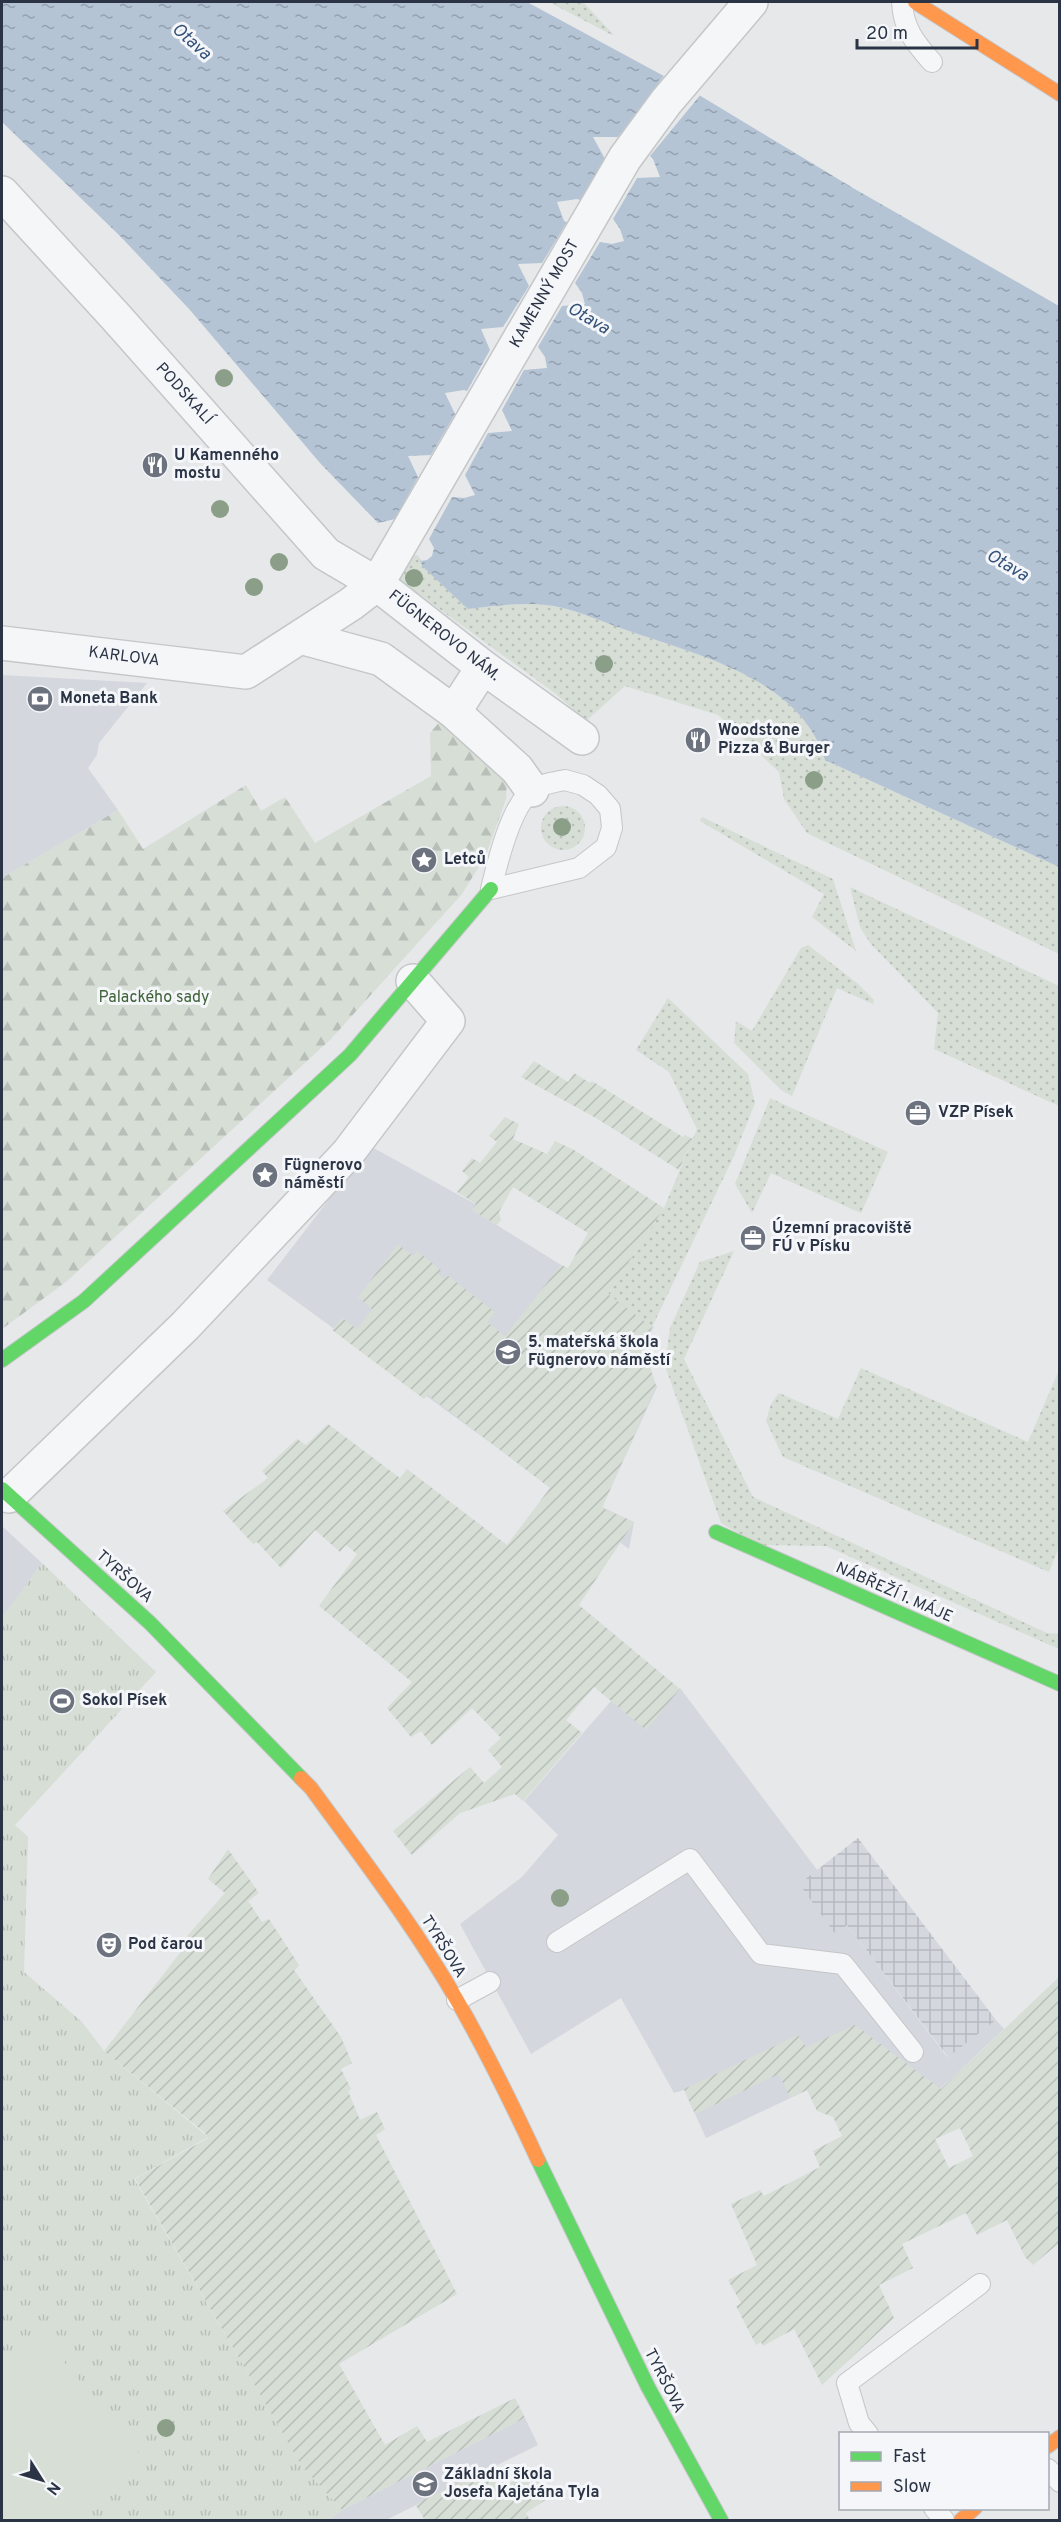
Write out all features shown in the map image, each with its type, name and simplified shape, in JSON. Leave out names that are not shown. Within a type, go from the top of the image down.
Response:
[{"type":"street","points":[[915,2],[1059,94]]},
{"type":"street","name":"KAMENNÝ MOST","points":[[376,584],[625,158],[666,102],[744,11]]},
{"type":"street","name":"PODSKALÍ","points":[[2,193],[115,316],[326,554],[376,584]]},
{"type":"street","name":"FÜGNEROVO NÁM.","points":[[246,672],[351,604],[376,584],[483,667],[582,738]]},
{"type":"street","points":[[300,638],[381,658],[454,712],[517,769],[532,790]]},
{"type":"street","name":"KARLOVA","points":[[2,643],[246,672]]},
{"type":"street","points":[[454,712],[483,667]]},
{"type":"street","points":[[2,1360],[84,1301],[350,1055],[490,889]]},
{"type":"street","points":[[5,1492],[185,1326],[348,1153],[448,1021],[413,981]]},
{"type":"street","name":"TYRŠOVA","points":[[5,1492],[150,1623],[311,1788],[395,1903],[457,2000],[496,2072],[648,2387],[721,2520]]},
{"type":"street","name":"NÁBŘEŽÍ 1. MÁJE","points":[[716,1532],[1059,1684]]},
{"type":"street","points":[[961,2520],[973,2510]]},
{"type":"lane","points":[[902,2],[903,18],[911,37],[932,62]]},
{"type":"lane","points":[[565,780],[583,784],[598,795],[610,809],[612,828],[606,847],[579,868],[490,889],[515,813],[532,790],[565,780]]},
{"type":"lane","points":[[557,1942],[690,1859],[761,1954],[843,1964],[913,2052]]},
{"type":"lane","points":[[457,2000],[490,1982]]},
{"type":"lane","points":[[867,2432],[859,2423],[847,2383],[980,2284]]},
{"type":"shaded area","points":[[2,675],[147,683],[99,743],[97,755],[88,768],[118,810],[2,878]]},
{"type":"shaded area","name":"5. mateřská škola Fügnerovo náměstí","points":[[370,1146],[477,1205],[474,1211],[608,1294],[654,1327],[650,1333],[650,1371],[657,1387],[602,1507],[634,1522],[629,1549],[548,1490],[551,1487],[267,1280]]},
{"type":"shaded area","points":[[2,1526],[42,1563],[2,1618]]},
{"type":"shaded area","points":[[680,1688],[818,1871],[799,1884],[836,1934],[847,1925],[947,2057],[996,2020],[1004,2029],[940,2089],[889,2051],[706,2138],[684,2090],[674,2093],[621,1998],[531,2054],[460,1924],[522,1877],[558,1835],[524,1801],[611,1701],[646,1729]]},
{"type":"shaded area","points":[[858,1838],[996,2020],[948,2057],[847,1925],[836,1935],[799,1884]]},
{"type":"shaded area","name":"Základní škola Josefa Kajetána Tyla","points":[[525,2418],[538,2445],[386,2520],[330,2520],[342,2510]]},
{"type":"green space","points":[[549,2],[583,2],[613,34],[612,35]]},
{"type":"green space","points":[[411,553],[419,556],[468,609],[522,604],[564,608],[718,662],[746,675],[772,691],[795,710],[813,733],[825,760],[1059,867],[1059,954],[807,833],[784,799],[779,772],[718,715],[625,686],[586,721],[556,694],[397,578]]},
{"type":"green space","name":"Palackého sady","points":[[442,719],[507,778],[506,799],[486,855],[462,894],[331,1039],[66,1282],[2,1329],[2,878],[118,810],[143,849],[246,785],[261,811],[285,797],[315,843],[431,776],[430,733]]},
{"type":"green space","points":[[563,806],[579,812],[585,828],[579,844],[563,850],[547,844],[541,828],[547,812]]},
{"type":"green space","points":[[702,817],[833,879],[856,951],[812,917],[824,894],[700,821]]},
{"type":"green space","points":[[850,887],[1059,986],[1059,1106],[934,1049],[938,1013],[870,943],[860,927]]},
{"type":"green space","points":[[808,945],[858,984],[874,1000],[873,1004],[837,988],[792,1096],[781,1090],[734,1043],[736,1021],[752,1031],[801,948]]},
{"type":"green space","points":[[668,998],[748,1074],[755,1103],[733,1158],[652,1327],[608,1294],[664,1208],[697,1129],[669,1072],[636,1050]]},
{"type":"green space","points":[[534,1061],[568,1082],[574,1073],[590,1083],[592,1081],[683,1137],[685,1135],[693,1139],[679,1170],[596,1118],[521,1077]]},
{"type":"green space","points":[[770,1098],[888,1152],[861,1213],[771,1173],[752,1213],[735,1184]]},
{"type":"green space","points":[[505,1117],[519,1124],[513,1139],[547,1154],[555,1141],[574,1150],[664,1208],[608,1294],[652,1327],[650,1332],[651,1370],[656,1386],[602,1508],[634,1522],[579,1605],[680,1689],[646,1730],[594,1687],[566,1720],[582,1733],[523,1801],[515,1794],[460,1813],[412,1855],[393,1831],[470,1767],[484,1783],[502,1767],[488,1750],[501,1738],[472,1708],[432,1745],[421,1731],[411,1737],[387,1708],[412,1682],[319,1606],[357,1554],[346,1545],[340,1552],[315,1530],[281,1568],[257,1542],[253,1544],[223,1511],[268,1478],[262,1471],[297,1439],[306,1445],[328,1424],[400,1478],[407,1469],[507,1545],[550,1488],[428,1395],[424,1399],[332,1330],[342,1318],[357,1329],[372,1309],[358,1297],[398,1244],[413,1256],[417,1251],[441,1270],[438,1274],[444,1279],[447,1275],[495,1312],[487,1322],[505,1336],[561,1265],[568,1268],[588,1233],[513,1187],[499,1212],[501,1220],[497,1225],[472,1210],[476,1204],[457,1192],[469,1177],[462,1171],[472,1158],[480,1163],[497,1142],[489,1136]]},
{"type":"green space","points":[[734,1251],[684,1359],[753,1497],[1047,1633],[1059,1634],[1059,1649],[826,1546],[759,1545],[721,1523],[665,1366],[670,1328],[700,1262]]},
{"type":"green space","points":[[861,1368],[1028,1442],[1059,1370],[1059,1547],[1049,1572],[783,1457],[766,1421],[771,1404],[779,1393],[838,1419]]},
{"type":"green space","points":[[42,1563],[156,1672],[15,1825],[28,1837],[24,1972],[82,2022],[104,2051],[208,2137],[134,2179],[302,2466],[342,2510],[330,2520],[2,2520],[2,1618]]},
{"type":"green space","points":[[228,1849],[259,1893],[248,1901],[262,1922],[269,1919],[299,1965],[294,1970],[341,2037],[352,2063],[341,2069],[351,2089],[348,2091],[360,2120],[377,2112],[385,2129],[376,2135],[457,2294],[339,2364],[385,2445],[417,2426],[427,2442],[515,2398],[525,2418],[342,2510],[301,2465],[135,2179],[208,2138],[205,2133],[104,2051],[190,1940],[187,1936],[225,1893],[208,1879]]},
{"type":"green space","points":[[1059,1977],[1059,2243],[1033,2265],[1025,2257],[1007,2220],[977,2235],[966,2213],[902,2244],[913,2268],[879,2285],[894,2318],[822,2385],[794,2329],[763,2346],[761,2342],[756,2345],[736,2306],[741,2303],[728,2280],[757,2265],[731,2204],[760,2190],[764,2196],[820,2167],[813,2151],[842,2136],[833,2117],[817,2111],[807,2090],[790,2098],[779,2074],[695,2114],[684,2089],[798,2035],[806,2047],[855,2025],[941,2089]],"holes":[[[960,2128],[973,2156],[949,2168],[935,2139]]]},
{"type":"green space","points":[[41,2334],[140,2454],[61,2520],[2,2520],[2,2367]]},
{"type":"green space","points":[[497,2465],[508,2484],[537,2468],[550,2497],[526,2513],[530,2520],[425,2520],[415,2504]]},
{"type":"water","name":"Otava","points":[[2,2],[527,2],[699,95],[853,188],[1059,306],[1059,867],[825,760],[813,733],[795,710],[772,691],[746,675],[718,662],[564,608],[522,604],[468,609],[423,567],[418,556],[383,540],[378,523],[320,463],[190,310],[120,236],[2,122]]},
{"type":"pier","points":[[666,73],[702,93],[650,156],[660,177],[637,178],[613,219],[624,241],[612,244],[600,242],[575,283],[582,293],[585,304],[562,306],[538,347],[545,357],[547,368],[524,370],[502,410],[512,431],[488,433],[465,475],[475,495],[464,498],[452,497],[429,539],[434,548],[432,556],[427,560],[421,561],[418,556],[382,543],[378,523],[395,519],[418,477],[408,456],[431,455],[455,414],[445,393],[467,391],[490,350],[481,329],[503,327],[529,286],[518,264],[542,263],[567,222],[564,221],[557,202],[580,200],[605,159],[593,137],[618,137]]},
{"type":"traffic: fast","points":[[2,1360],[84,1301],[350,1055],[491,889]]},
{"type":"traffic: fast","points":[[2,1489],[150,1623],[301,1778]]},
{"type":"traffic: fast","points":[[716,1532],[1060,1684]]},
{"type":"traffic: fast","points":[[538,2160],[648,2387],[721,2520]]},
{"type":"traffic: slow","points":[[915,2],[1060,94]]},
{"type":"traffic: slow","points":[[301,1778],[311,1788],[369,1867],[441,1974],[469,2021],[538,2160]]},
{"type":"traffic: slow","points":[[1049,2445],[1060,2437]]},
{"type":"traffic: slow","points":[[961,2520],[973,2510]]},
{"type":"place","name":"U Kamenného mostu","points":[[155,465]]},
{"type":"place","name":"Moneta Bank","points":[[40,699]]},
{"type":"place","name":"Woodstone Pizza & Burger","points":[[698,740]]},
{"type":"place","name":"Letců","points":[[424,860]]},
{"type":"place","name":"VZP Písek","points":[[918,1113]]},
{"type":"place","name":"Fügnerovo náměstí","points":[[265,1175]]},
{"type":"place","name":"Územní pracoviště FÚ v Písku","points":[[753,1238]]},
{"type":"place","name":"5. mateřská škola Fügnerovo náměstí","points":[[508,1352]]},
{"type":"place","name":"Sokol Písek","points":[[62,1701]]},
{"type":"place","name":"Pod čarou","points":[[109,1945]]},
{"type":"place","name":"Základní škola Josefa Kajetána Tyla","points":[[425,2484]]}]
